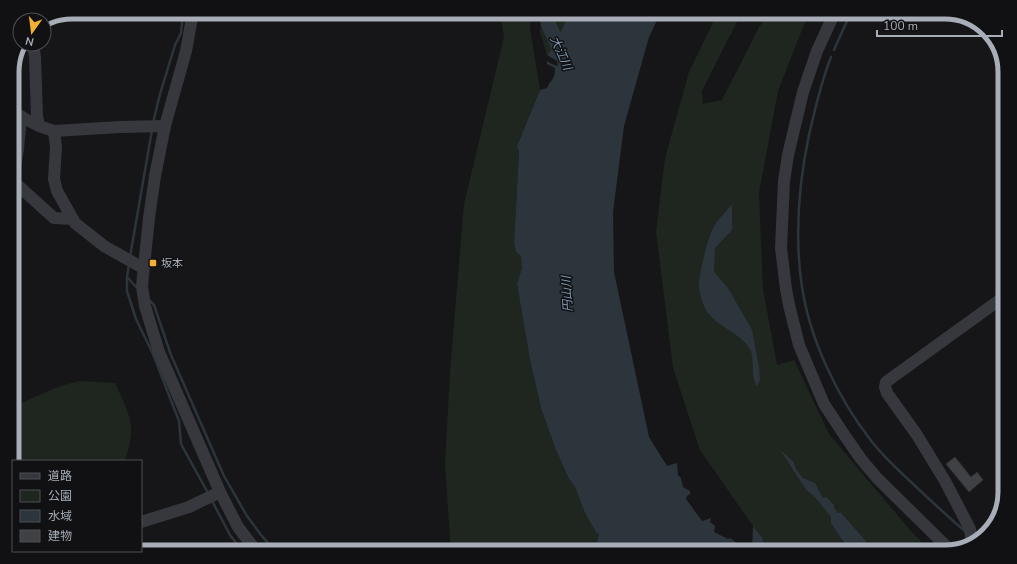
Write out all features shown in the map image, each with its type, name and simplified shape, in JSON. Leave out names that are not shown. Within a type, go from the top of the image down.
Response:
[{"type":"street","points":[[192,19],[186,51],[164,126],[154,183],[142,286],[145,306],[159,352],[220,492],[238,527],[252,545]]},
{"type":"street","points":[[832,19],[817,50],[803,92],[787,161],[782,207],[782,248],[790,311],[799,345],[824,404],[845,436],[861,459],[877,478],[946,545]]},
{"type":"street","points":[[34,52],[37,116],[40,126]]},
{"type":"street","points":[[19,116],[54,131],[164,126]]},
{"type":"street","points":[[54,131],[56,146],[54,179],[60,198],[75,223],[104,246],[143,268]]},
{"type":"street","points":[[19,188],[54,218],[73,219]]},
{"type":"street","points":[[971,538],[970,529],[945,481],[917,434],[887,393],[885,387],[886,382],[998,303]]},
{"type":"street","points":[[142,522],[189,507],[220,492]]},
{"type":"green space","points":[[501,19],[530,19],[530,28],[540,90],[517,146],[519,152],[514,243],[522,256],[522,268],[517,284],[530,360],[541,408],[555,448],[569,479],[575,487],[585,513],[599,534],[597,542],[598,545],[451,545],[445,464],[450,372],[464,204],[504,37]]},
{"type":"green space","points":[[541,19],[567,19],[553,48],[547,55],[540,32]]},
{"type":"green space","points":[[715,19],[738,19],[702,91],[703,104],[722,100],[759,27],[765,19],[806,19],[778,91],[759,193],[763,289],[777,365],[794,360],[829,434],[924,545],[856,545],[841,512],[838,513],[823,498],[815,483],[803,478],[796,469],[794,462],[781,452],[806,490],[815,496],[831,517],[831,523],[845,545],[762,545],[762,539],[700,450],[673,368],[656,232],[665,158],[689,72]]},
{"type":"green space","points":[[81,381],[115,383],[127,410],[131,427],[130,440],[125,460],[19,460],[19,405],[54,388]]},
{"type":"water","name":"円山川","points":[[567,19],[658,19],[649,37],[624,126],[613,212],[614,272],[649,437],[667,466],[677,463],[678,475],[681,478],[683,487],[690,491],[690,494],[686,499],[702,521],[711,518],[710,522],[715,526],[714,532],[728,539],[730,538],[739,545],[598,545],[597,542],[599,534],[596,532],[585,513],[575,487],[569,479],[555,448],[541,408],[530,360],[517,284],[522,268],[521,256],[516,252],[514,243],[519,152],[517,146],[540,90],[547,88],[554,77],[555,68],[547,64],[547,61],[558,66],[557,61],[547,55],[553,48]]},
{"type":"water","points":[[732,204],[732,230],[715,248],[714,272],[728,288],[752,330],[759,367],[760,380],[757,386],[753,376],[751,351],[744,341],[717,322],[706,311],[699,289],[706,248],[711,233],[717,222]]},
{"type":"water","points":[[780,450],[794,462],[796,469],[803,478],[815,483],[823,498],[826,497],[834,505],[834,508],[838,513],[841,512],[865,540],[866,545],[845,545],[831,523],[831,517],[815,497],[806,490]]},
{"type":"water","points":[[753,526],[763,539],[762,545],[752,545]]},
{"type":"building","points":[[955,457],[971,477],[977,472],[983,480],[969,492],[946,464]]},
{"type":"waterway","points":[[153,123],[175,45],[181,33],[182,19]]},
{"type":"waterway","name":"大江川","points":[[548,19],[548,23],[564,59]]},
{"type":"waterway","points":[[834,50],[848,19]]},
{"type":"waterway","points":[[831,57],[816,105],[809,135],[800,189],[798,225],[799,262],[801,280],[810,323],[826,366],[836,386],[847,406],[872,442],[896,468],[966,532]]},
{"type":"waterway","points":[[130,257],[152,130]]},
{"type":"waterway","points":[[129,264],[127,277],[138,289]]},
{"type":"waterway","points":[[127,277],[127,291],[136,319],[153,354],[179,421],[181,444],[208,493]]},
{"type":"waterway","points":[[149,300],[154,305],[171,355],[224,476],[247,516],[270,545]]},
{"type":"waterway","points":[[211,499],[230,535],[238,545]]},
{"type":"place","name":"坂本","points":[[153,263]]}]
